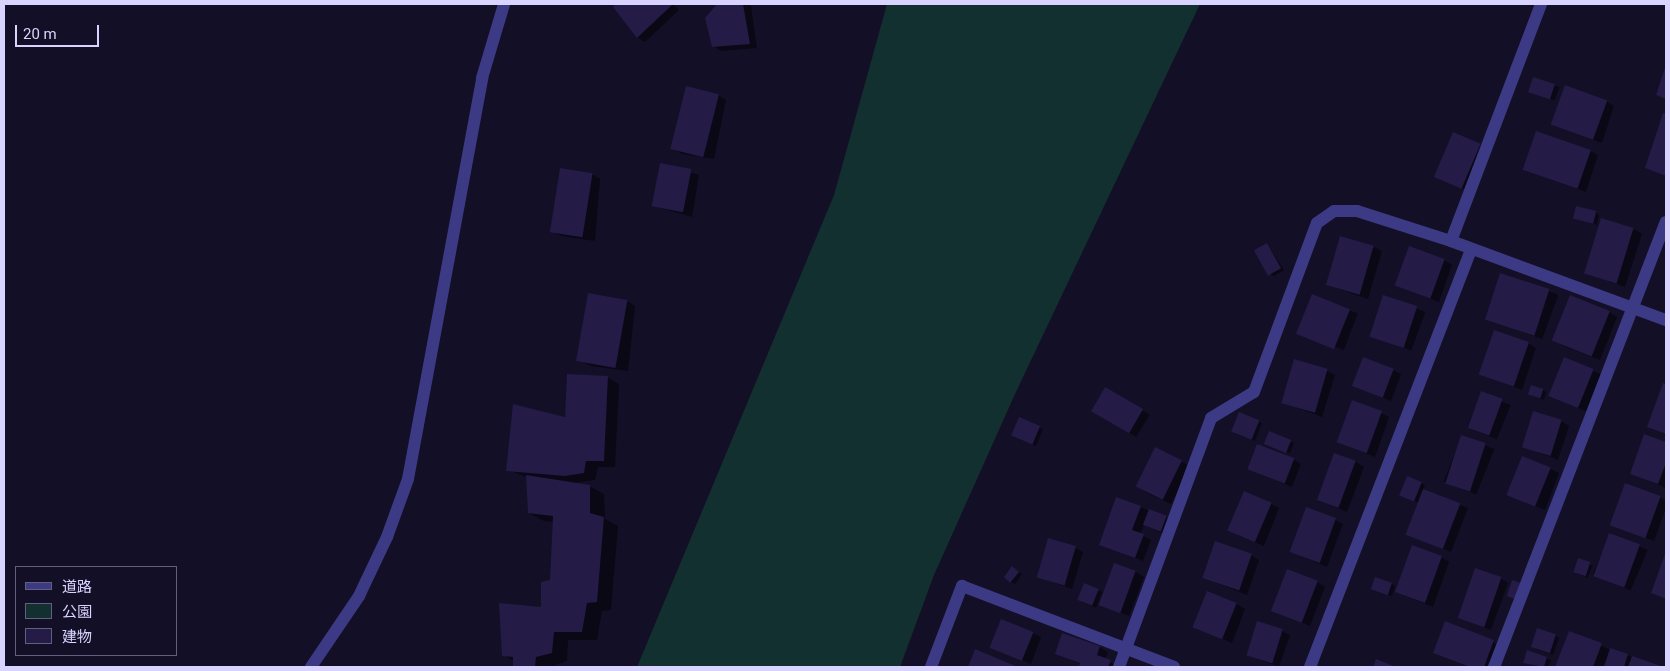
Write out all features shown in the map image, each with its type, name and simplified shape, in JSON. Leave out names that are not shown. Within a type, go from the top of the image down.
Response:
[{"type":"street","points":[[311,667],[358,596],[387,537],[408,479],[482,78],[504,4]]},
{"type":"street","points":[[1451,241],[1541,4]]},
{"type":"street","points":[[1119,667],[1211,418],[1254,392],[1317,223],[1334,211],[1357,211],[1451,241],[1666,320]]},
{"type":"street","points":[[1494,667],[1666,222]]},
{"type":"street","points":[[1310,667],[1471,249]]},
{"type":"street","points":[[931,667],[962,586],[1125,651],[1174,667]]},
{"type":"green space","points":[[887,4],[1200,4],[1015,394],[934,575],[900,667],[637,667],[834,195]]},
{"type":"building","points":[[616,4],[672,5],[637,38],[613,7]]},
{"type":"building","points":[[717,4],[743,4],[750,44],[712,47],[705,18]]},
{"type":"building","points":[[1666,65],[1666,99],[1656,95]]},
{"type":"building","points":[[1533,77],[1555,84],[1550,99],[1528,92]]},
{"type":"building","points":[[1565,85],[1607,100],[1593,140],[1551,124]]},
{"type":"building","points":[[686,86],[719,94],[703,157],[670,149]]},
{"type":"building","points":[[1663,113],[1666,114],[1666,176],[1645,168]]},
{"type":"building","points":[[1536,131],[1591,150],[1577,189],[1523,170]]},
{"type":"building","points":[[1453,132],[1481,144],[1461,189],[1434,177]]},
{"type":"building","points":[[660,163],[691,169],[683,212],[652,206]]},
{"type":"building","points":[[560,168],[593,173],[582,237],[550,232]]},
{"type":"building","points":[[1576,206],[1596,211],[1593,224],[1573,219]]},
{"type":"building","points":[[1601,218],[1634,228],[1617,283],[1584,273]]},
{"type":"building","points":[[1340,236],[1374,246],[1360,295],[1326,285]]},
{"type":"building","points":[[1267,243],[1281,268],[1268,276],[1254,250]]},
{"type":"building","points":[[1409,246],[1445,259],[1430,298],[1395,285]]},
{"type":"building","points":[[1500,273],[1549,289],[1534,336],[1485,320]]},
{"type":"building","points":[[588,293],[627,300],[615,368],[576,361]]},
{"type":"building","points":[[1312,294],[1350,309],[1334,349],[1296,334]]},
{"type":"building","points":[[1383,295],[1417,306],[1404,348],[1369,337]]},
{"type":"building","points":[[1570,295],[1610,311],[1592,357],[1552,340]]},
{"type":"building","points":[[1494,330],[1529,342],[1514,386],[1479,374]]},
{"type":"building","points":[[1363,357],[1394,369],[1383,398],[1352,386]]},
{"type":"building","points":[[1564,357],[1594,369],[1578,408],[1548,396]]},
{"type":"building","points":[[1294,359],[1328,369],[1315,413],[1281,403]]},
{"type":"building","points":[[567,374],[608,376],[604,461],[586,461],[584,473],[565,476],[506,471],[513,404],[565,417]]},
{"type":"building","points":[[1663,383],[1666,384],[1666,434],[1647,427]]},
{"type":"building","points":[[1531,385],[1543,389],[1540,399],[1528,395]]},
{"type":"building","points":[[1105,387],[1143,409],[1129,433],[1091,411]]},
{"type":"building","points":[[1481,391],[1503,399],[1489,436],[1468,428]]},
{"type":"building","points":[[1352,400],[1382,411],[1367,453],[1337,442]]},
{"type":"building","points":[[1533,411],[1562,420],[1551,456],[1522,447]]},
{"type":"building","points":[[1239,412],[1259,420],[1252,440],[1231,431]]},
{"type":"building","points":[[1019,417],[1040,426],[1032,444],[1011,435]]},
{"type":"building","points":[[1269,431],[1291,440],[1286,453],[1264,444]]},
{"type":"building","points":[[1644,434],[1666,442],[1666,463],[1658,484],[1630,474]]},
{"type":"building","points":[[1461,435],[1486,443],[1470,492],[1445,484]]},
{"type":"building","points":[[1257,444],[1294,458],[1285,484],[1247,469]]},
{"type":"building","points":[[1155,447],[1182,460],[1163,500],[1136,487]]},
{"type":"building","points":[[1334,453],[1356,461],[1339,508],[1317,500]]},
{"type":"building","points":[[1522,456],[1551,468],[1535,507],[1506,495]]},
{"type":"building","points":[[526,475],[590,485],[590,513],[604,517],[597,602],[587,603],[582,632],[554,632],[552,653],[536,657],[535,667],[513,667],[513,657],[502,656],[499,603],[541,607],[541,582],[550,580],[553,516],[528,513]]},
{"type":"building","points":[[1407,476],[1422,482],[1414,501],[1399,495]]},
{"type":"building","points":[[1625,483],[1661,496],[1645,538],[1610,525]]},
{"type":"building","points":[[1423,489],[1460,503],[1443,549],[1405,535]]},
{"type":"building","points":[[1244,491],[1272,503],[1255,542],[1227,531]]},
{"type":"building","points":[[1116,497],[1141,506],[1132,530],[1144,534],[1135,558],[1099,545]]},
{"type":"building","points":[[1306,507],[1336,518],[1320,563],[1290,552]]},
{"type":"building","points":[[1149,509],[1167,516],[1161,532],[1143,525]]},
{"type":"building","points":[[1609,533],[1640,544],[1624,588],[1593,576]]},
{"type":"building","points":[[1048,538],[1076,546],[1065,585],[1037,577]]},
{"type":"building","points":[[1215,541],[1252,554],[1239,591],[1202,578]]},
{"type":"building","points":[[1412,545],[1442,556],[1425,603],[1395,592]]},
{"type":"building","points":[[1666,551],[1666,599],[1651,593]]},
{"type":"building","points":[[1578,558],[1590,562],[1586,576],[1573,572]]},
{"type":"building","points":[[1114,563],[1136,571],[1120,613],[1099,605]]},
{"type":"building","points":[[1012,566],[1019,572],[1010,583],[1004,577]]},
{"type":"building","points":[[1475,568],[1501,577],[1484,627],[1458,618]]},
{"type":"building","points":[[1287,569],[1318,581],[1302,623],[1271,611]]},
{"type":"building","points":[[1375,577],[1392,583],[1388,595],[1371,589]]},
{"type":"building","points":[[1512,580],[1521,583],[1515,599],[1507,596]]},
{"type":"building","points":[[1084,583],[1099,589],[1092,606],[1077,600]]},
{"type":"building","points":[[1207,591],[1237,603],[1222,639],[1192,627]]},
{"type":"building","points":[[1001,619],[1033,632],[1022,661],[989,648]]},
{"type":"building","points":[[1257,621],[1283,629],[1272,663],[1246,655]]},
{"type":"building","points":[[1445,621],[1494,640],[1484,667],[1470,667],[1433,653]]},
{"type":"building","points":[[1537,628],[1556,634],[1550,653],[1531,647]]},
{"type":"building","points":[[1569,631],[1602,643],[1593,667],[1555,667]]},
{"type":"building","points":[[1062,633],[1100,646],[1097,655],[1111,660],[1108,667],[1079,667],[1080,663],[1055,654]]},
{"type":"building","points":[[1610,648],[1628,654],[1624,667],[1604,667]]},
{"type":"building","points":[[975,649],[1018,667],[968,667]]},
{"type":"building","points":[[1527,650],[1547,657],[1544,667],[1523,663]]},
{"type":"building","points":[[1632,656],[1664,667],[1628,667]]},
{"type":"building","points":[[1376,659],[1396,667],[1373,667]]}]
